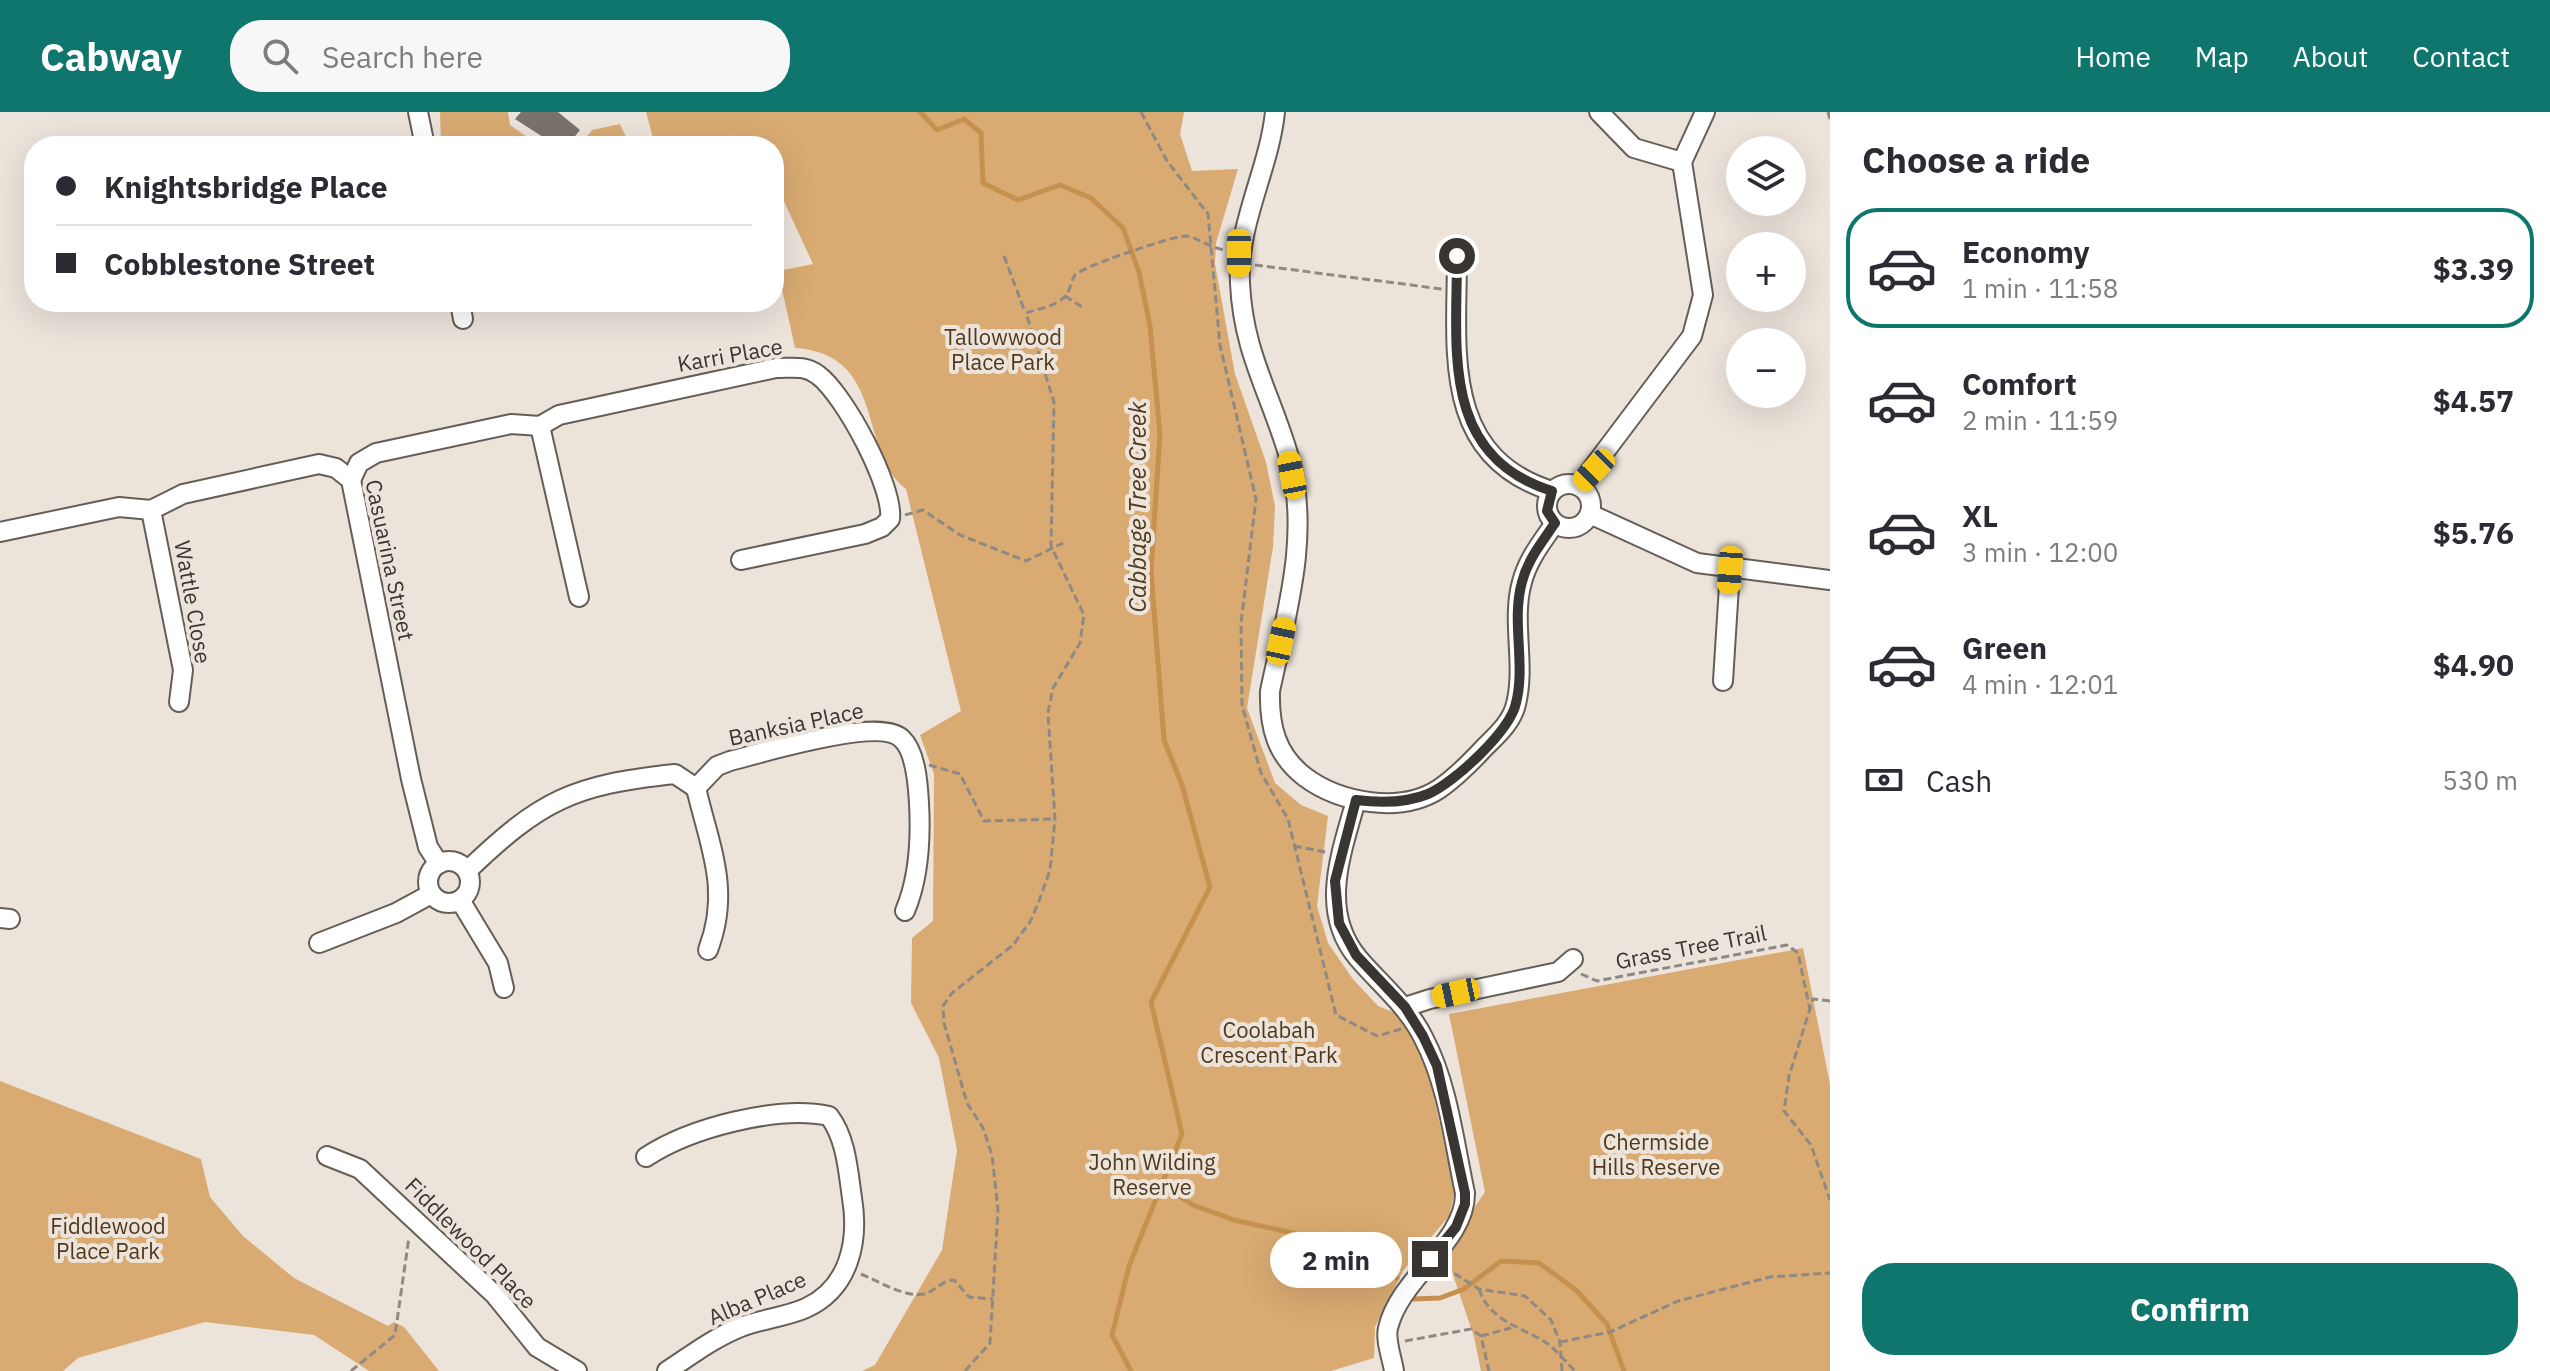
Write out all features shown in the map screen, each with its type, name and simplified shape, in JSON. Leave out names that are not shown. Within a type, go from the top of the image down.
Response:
[{"type":"street","points":[[418,112],[423,136]]},
{"type":"street","points":[[1275,112],[1271,141],[1259,170],[1239,253],[1239,279],[1241,311],[1251,358],[1289,457],[1296,492],[1297,559],[1270,691],[1270,724],[1279,748],[1299,772],[1322,787],[1356,800],[1396,801],[1429,794],[1474,758],[1506,726],[1516,706],[1519,687],[1518,608],[1522,583],[1530,560],[1555,523]]},
{"type":"street","points":[[1599,112],[1634,148],[1682,162]]},
{"type":"street","points":[[1579,486],[1692,336],[1703,295],[1682,162],[1705,112]]},
{"type":"street","points":[[1457,256],[1459,377],[1463,406],[1487,451],[1526,481],[1552,491]]},
{"type":"street","name":"Karri Place","points":[[351,480],[359,463],[376,453],[511,424],[540,426],[559,415],[583,409],[776,368],[801,367],[817,374],[835,391],[887,496],[890,519]]},
{"type":"street","points":[[540,426],[579,597]]},
{"type":"street","name":"Casuarina Street","points":[[0,532],[119,507],[151,510],[183,494],[319,464],[345,472],[351,480],[411,779],[428,847],[439,864]]},
{"type":"street","points":[[1564,484],[1579,486],[1588,495],[1590,514],[1574,527],[1555,523],[1547,511],[1552,491],[1564,484]]},
{"type":"street","name":"Wattle Close","points":[[151,510],[183,670],[179,702]]},
{"type":"street","points":[[1590,514],[1675,554],[1730,570],[1830,580]]},
{"type":"street","points":[[741,560],[865,534],[882,527],[890,519]]},
{"type":"street","points":[[1723,681],[1730,570]]},
{"type":"street","name":"Banksia Place","points":[[696,788],[717,766],[730,761],[872,731],[890,731],[903,739],[914,768],[919,811],[916,886],[905,911]]},
{"type":"street","points":[[467,871],[504,836],[540,809],[576,792],[675,774],[696,788],[721,896],[719,922],[708,950]]},
{"type":"street","points":[[1356,800],[1335,881],[1339,923],[1356,955],[1405,1007],[1437,1066],[1465,1204],[1456,1227],[1409,1282],[1397,1305],[1387,1331],[1394,1371]]},
{"type":"street","points":[[455,862],[467,871],[469,887],[460,900],[444,903],[431,894],[427,879],[439,864],[455,862]]},
{"type":"street","points":[[319,943],[396,913],[431,894]]},
{"type":"street","points":[[460,900],[498,963],[504,988]]},
{"type":"street","points":[[1405,1007],[1558,972],[1570,962]]},
{"type":"street","name":"Alba Place","points":[[646,1157],[673,1139],[776,1114],[812,1112],[829,1116],[839,1129],[855,1215],[857,1237],[846,1268],[828,1293],[806,1308],[738,1328],[667,1371]]},
{"type":"street","name":"Fiddlewood Place","points":[[327,1156],[360,1169],[495,1295],[537,1347],[577,1371]]},
{"type":"path","points":[[1141,112],[1167,161],[1208,214],[1219,307],[1220,345],[1256,499],[1241,623],[1242,705],[1261,773],[1288,819],[1336,1015],[1377,1036],[1416,1025]]},
{"type":"path","points":[[1828,112],[1830,119]]},
{"type":"path","points":[[1026,313],[1065,296],[1074,275],[1097,261],[1116,259],[1162,241],[1186,236],[1210,248]]},
{"type":"path","points":[[965,1371],[990,1343],[998,1210],[992,1155],[983,1128],[967,1103],[944,1023],[943,1006],[952,993],[1013,945],[1030,922],[1050,870],[1055,819],[1048,713],[1053,688],[1080,643],[1084,615],[1051,546],[1054,402],[1004,256]]},
{"type":"path","points":[[1251,265],[1457,291]]},
{"type":"path","points":[[1065,296],[1082,307]]},
{"type":"path","points":[[890,519],[923,510],[960,535],[1026,561],[1051,546],[1063,543]]},
{"type":"path","points":[[914,768],[933,765],[960,774],[984,821],[1055,819]]},
{"type":"path","points":[[1294,846],[1328,853]]},
{"type":"path","name":"Grass Tree Trail","points":[[1570,962],[1589,980],[1597,981],[1787,945],[1798,953],[1810,1010],[1789,1076],[1784,1111],[1811,1145],[1830,1200]]},
{"type":"path","points":[[1810,1010],[1813,999],[1830,1001]]},
{"type":"path","points":[[351,1371],[395,1335],[406,1248],[415,1218]]},
{"type":"path","points":[[846,1268],[905,1292],[923,1294],[946,1280],[954,1280],[969,1297],[994,1298]]},
{"type":"path","points":[[1560,1342],[1610,1332],[1678,1301],[1770,1277],[1830,1273]]},
{"type":"path","points":[[1460,1276],[1479,1289],[1525,1296],[1551,1320],[1560,1342],[1562,1371]]},
{"type":"path","points":[[1479,1289],[1483,1300],[1511,1328],[1544,1341],[1575,1371]]},
{"type":"path","points":[[1481,1336],[1511,1328]]},
{"type":"path","points":[[1389,1344],[1471,1329],[1481,1336],[1489,1371]]},
{"type":"green space","points":[[440,112],[508,112],[510,125],[526,136],[441,136]]},
{"type":"green space","name":"Tallowwood Place Park","points":[[646,112],[1184,112],[1180,134],[1192,171],[1238,169],[1216,243],[1215,264],[1235,374],[1266,462],[1275,506],[1273,547],[1247,708],[1275,783],[1301,805],[1328,816],[1317,906],[1328,943],[1353,979],[1378,1006],[1398,1014],[1423,1049],[1455,1191],[1449,1216],[1403,1271],[1375,1327],[1374,1358],[1331,1371],[862,1371],[875,1365],[942,1250],[957,1150],[939,1058],[911,1003],[912,938],[933,921],[934,774],[920,735],[961,711],[906,489],[891,472],[858,385],[844,367],[824,354],[795,348],[784,298],[784,270],[813,264],[784,201],[784,136],[652,136]]},
{"type":"green space","points":[[620,124],[625,136],[587,136],[592,130]]},
{"type":"green space","name":"Chermside Hills Reserve","points":[[1803,948],[1830,1084],[1830,1371],[1481,1371],[1474,1337],[1445,1251],[1485,1192],[1449,1014]]},
{"type":"green space","name":"Fiddlewood Place Park","points":[[0,1081],[201,1159],[210,1197],[243,1236],[294,1278],[388,1326],[394,1322],[404,1327],[439,1371],[369,1371],[314,1335],[205,1322],[78,1358],[63,1371],[0,1371]]},
{"type":"building","points":[[521,112],[558,112],[580,130],[575,136],[541,136],[515,119]]},
{"type":"waterway","name":"Cabbage Tree Creek","points":[[920,112],[937,130],[964,119],[981,133],[983,183],[1018,200],[1060,185],[1091,198],[1123,228],[1139,272],[1150,326],[1160,434],[1151,571],[1164,740],[1182,785],[1210,887],[1151,1002],[1182,1134],[1129,1266],[1112,1335],[1131,1371]]},
{"type":"waterway","points":[[1161,1185],[1193,1205],[1234,1220],[1369,1250],[1397,1278]]},
{"type":"waterway","points":[[1413,1299],[1440,1298],[1464,1289],[1501,1261],[1539,1263],[1576,1290],[1607,1324],[1624,1371]]},
{"type":"route","points":[[1430,1259],[1456,1227],[1465,1204],[1437,1066],[1405,1007],[1356,955],[1339,923],[1335,881],[1356,800],[1376,803],[1429,794],[1474,758],[1506,726],[1516,706],[1519,687],[1518,608],[1522,583],[1530,560],[1555,523],[1546,504],[1552,491],[1526,481],[1487,451],[1463,406],[1459,377],[1457,256]]},
{"type":"park label","name":"Coolabah Crescent Park","points":[[1269,1042]]},
{"type":"park label","name":"John Wilding Reserve","points":[[1152,1174]]}]
